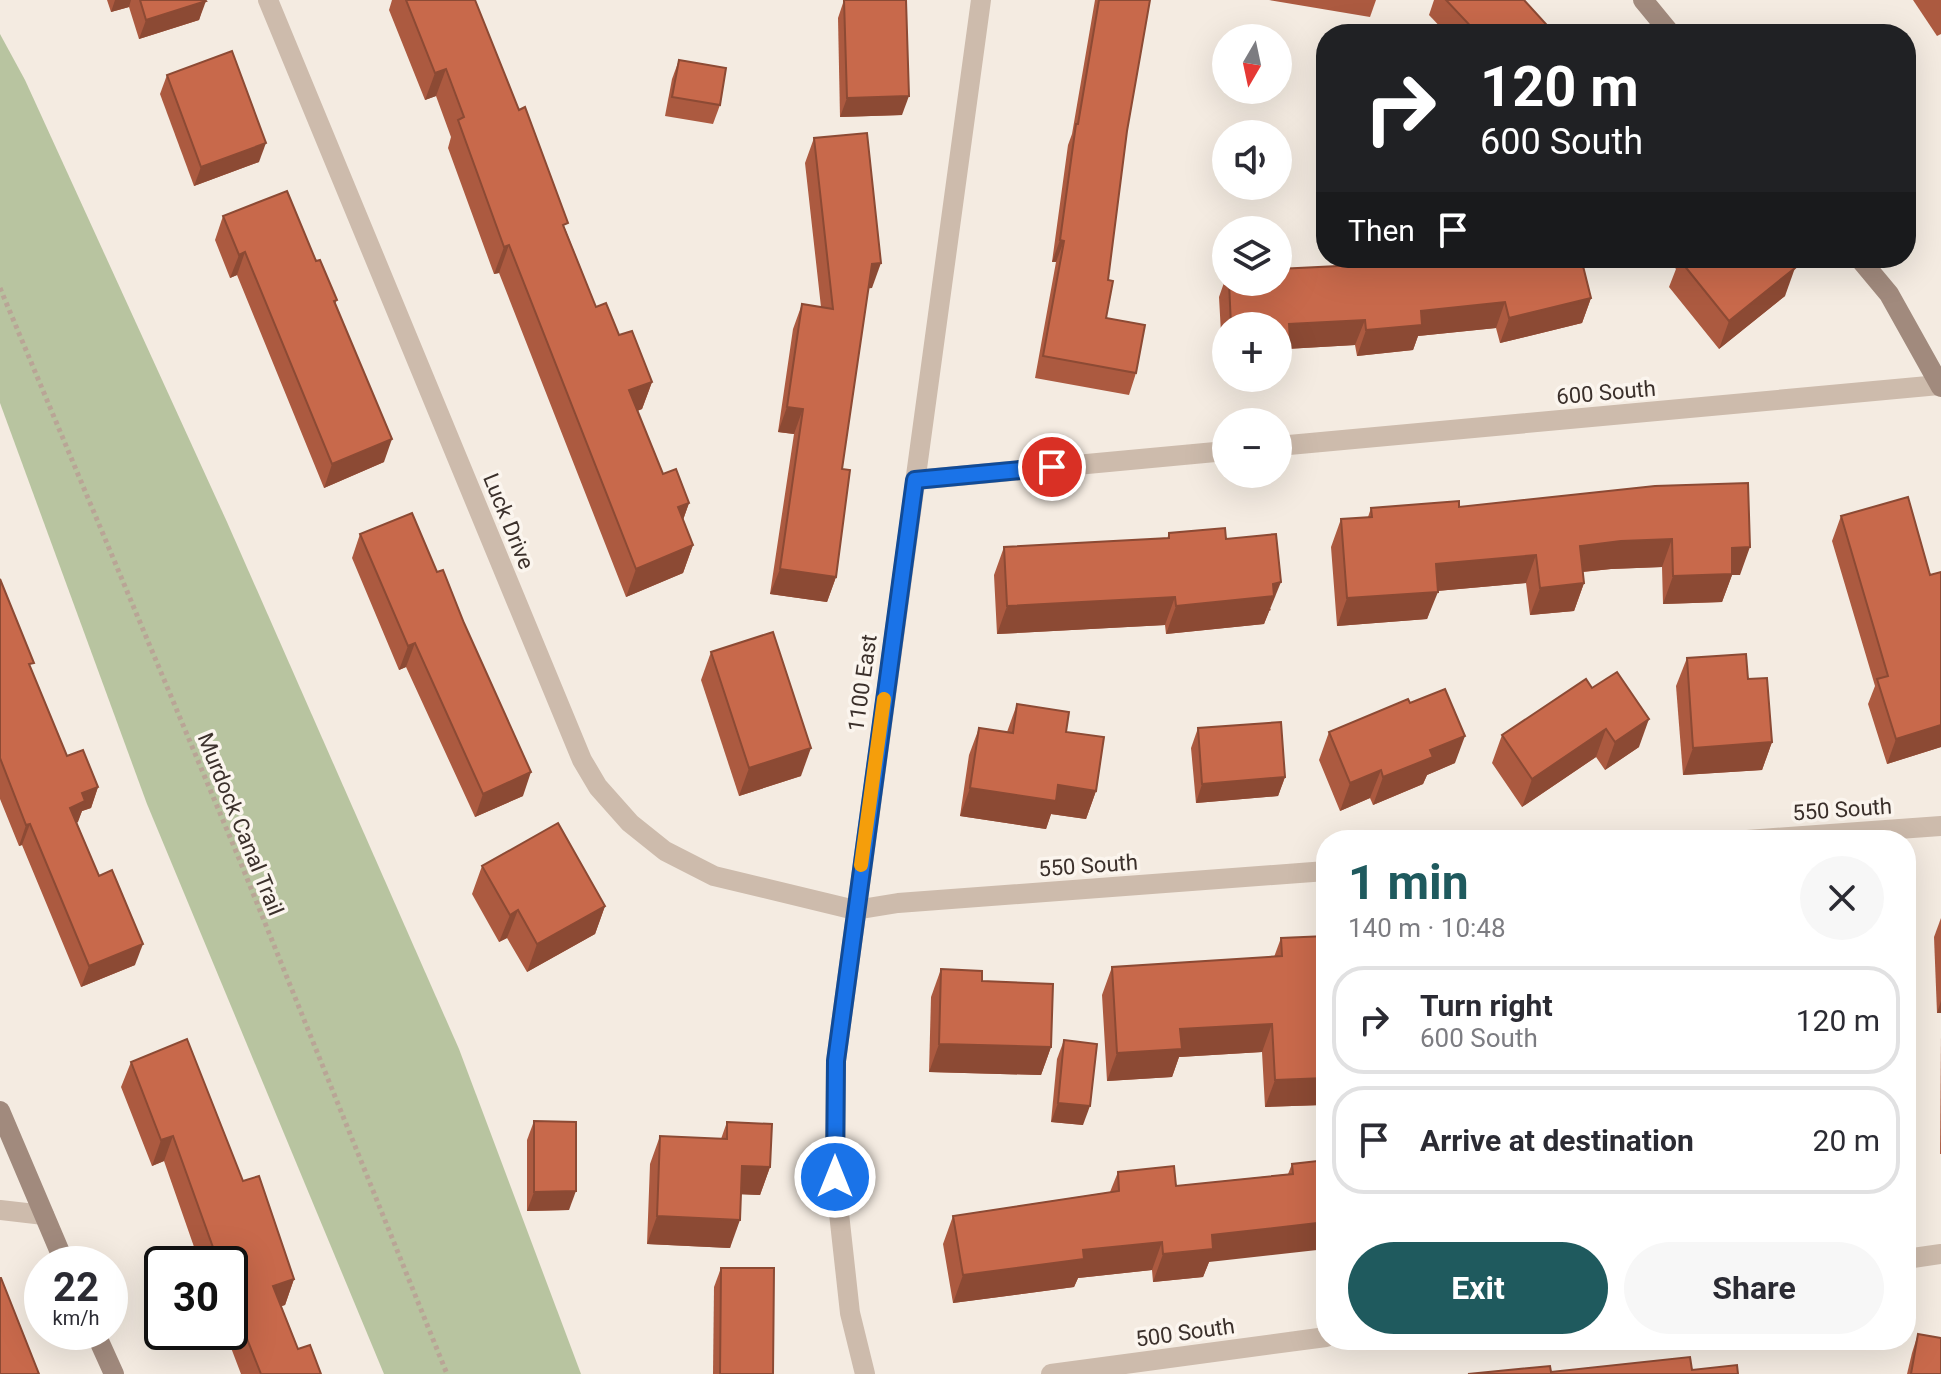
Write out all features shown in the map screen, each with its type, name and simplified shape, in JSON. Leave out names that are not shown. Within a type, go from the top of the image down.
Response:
[{"type":"street","name":"Luck Drive","points":[[268,0],[576,746],[598,787],[630,823],[665,851],[714,876],[855,910]]},
{"type":"street","name":"1100 East","points":[[865,1374],[850,1313],[835,1177],[836,1061],[981,0]]},
{"type":"street","points":[[1643,0],[1663,24]]},
{"type":"street","points":[[1867,268],[1889,294],[1940,386]]},
{"type":"street","name":"600 South","points":[[1292,445],[1940,386]]},
{"type":"street","points":[[915,480],[1212,452]]},
{"type":"street","name":"550 South","points":[[1886,830],[1941,826]]},
{"type":"street","name":"550 South","points":[[855,910],[898,903],[1316,872]]},
{"type":"street","points":[[0,1111],[57,1246]]},
{"type":"street","points":[[0,1210],[44,1215]]},
{"type":"street","points":[[1916,1258],[1941,1254]]},
{"type":"street","name":"500 South","points":[[1051,1374],[1316,1338]]},
{"type":"street","points":[[103,1350],[114,1374]]},
{"type":"path","name":"Murdock Canal Trail","points":[[0,288],[240,861],[447,1374]]},
{"type":"green space","points":[[0,34],[25,80],[227,522],[459,1049],[581,1374],[384,1374],[147,804],[0,403]]},
{"type":"building","points":[[140,0],[205,0],[206,1],[146,20]]},
{"type":"building","points":[[406,0],[475,0],[519,110],[525,107],[568,223],[563,225],[596,307],[606,303],[619,335],[632,331],[652,382],[629,390],[663,474],[676,469],[689,503],[678,507],[693,545],[636,569],[509,245],[504,247],[458,120],[464,117],[446,69],[435,73]]},
{"type":"building","points":[[844,0],[906,0],[909,96],[847,98]]},
{"type":"building","points":[[1099,0],[1150,0],[1127,131],[1108,280],[1113,281],[1106,318],[1145,325],[1136,373],[1043,356],[1064,241],[1060,240],[1076,124]]},
{"type":"building","points":[[1446,0],[1524,0],[1546,24],[1469,24]]},
{"type":"building","points":[[232,51],[266,143],[201,167],[167,75]]},
{"type":"building","points":[[679,60],[726,68],[720,105],[672,97]]},
{"type":"building","points":[[867,133],[881,263],[872,264],[842,469],[850,470],[836,577],[780,569],[803,409],[787,407],[802,304],[833,309],[814,138]]},
{"type":"building","points":[[287,191],[316,261],[320,260],[337,300],[334,301],[392,439],[332,464],[245,252],[239,255],[223,216]]},
{"type":"building","points":[[1316,267],[1584,268],[1591,298],[1509,318],[1505,302],[1421,311],[1422,325],[1366,330],[1365,320],[1292,324],[1292,312],[1230,312],[1230,296],[1292,296],[1292,268]]},
{"type":"building","points":[[1686,268],[1795,268],[1729,321]]},
{"type":"building","points":[[1748,483],[1750,547],[1732,548],[1732,574],[1673,576],[1672,539],[1621,541],[1580,546],[1584,583],[1540,588],[1536,555],[1436,564],[1438,592],[1347,598],[1341,519],[1372,517],[1371,508],[1459,501],[1459,507],[1655,486]]},
{"type":"building","points":[[1908,497],[1930,575],[1941,572],[1941,725],[1896,739],[1877,679],[1888,676],[1841,516]]},
{"type":"building","points":[[412,513],[437,572],[443,570],[531,772],[483,794],[415,643],[408,646],[360,534]]},
{"type":"building","points":[[1225,528],[1226,539],[1276,534],[1281,582],[1273,584],[1274,596],[1176,606],[1175,597],[1007,606],[1004,547],[1169,538],[1169,533]]},
{"type":"building","points":[[0,579],[34,663],[29,664],[67,756],[83,750],[98,787],[82,793],[85,801],[70,808],[99,876],[112,870],[143,944],[89,966],[30,824],[26,825],[0,758]]},
{"type":"building","points":[[773,632],[811,748],[749,768],[711,652]]},
{"type":"building","points":[[1746,654],[1748,679],[1767,678],[1772,742],[1693,748],[1687,658]]},
{"type":"building","points":[[1617,672],[1649,719],[1615,742],[1606,729],[1532,779],[1502,735],[1586,679],[1592,688]]},
{"type":"building","points":[[1445,689],[1465,736],[1430,750],[1433,757],[1383,777],[1381,770],[1350,783],[1329,732],[1408,699],[1410,703]]},
{"type":"building","points":[[1017,704],[1069,712],[1066,732],[1104,737],[1096,791],[1058,785],[1056,801],[970,788],[979,728],[1013,733]]},
{"type":"building","points":[[1281,722],[1285,777],[1202,784],[1198,728]]},
{"type":"building","points":[[558,823],[605,906],[537,944],[518,910],[510,915],[482,866]]},
{"type":"building","points":[[1316,936],[1316,1078],[1275,1080],[1272,1024],[1180,1029],[1182,1049],[1117,1053],[1112,967],[1282,956],[1281,938]]},
{"type":"building","points":[[941,969],[982,971],[982,981],[1053,984],[1051,1047],[939,1044]]},
{"type":"building","points":[[187,1039],[243,1181],[259,1176],[294,1279],[273,1286],[298,1349],[310,1345],[321,1374],[261,1374],[248,1341],[248,1246],[213,1246],[173,1136],[161,1140],[131,1062]]},
{"type":"building","points":[[1064,1040],[1097,1044],[1090,1106],[1058,1103]]},
{"type":"building","points":[[534,1121],[576,1122],[576,1191],[534,1192]]},
{"type":"building","points":[[727,1122],[772,1124],[770,1167],[742,1166],[740,1220],[657,1216],[660,1136],[727,1139]]},
{"type":"building","points":[[1316,1161],[1316,1223],[1212,1235],[1213,1249],[1163,1254],[1162,1242],[1083,1250],[1084,1259],[963,1275],[953,1216],[1119,1191],[1118,1172],[1174,1166],[1176,1186],[1293,1174],[1292,1164]]},
{"type":"building","points":[[721,1268],[774,1268],[773,1374],[720,1374]]},
{"type":"building","points":[[1,1278],[24,1336],[24,1350],[30,1350],[39,1374],[0,1374]]},
{"type":"building","points":[[1918,1334],[1941,1338],[1941,1374],[1911,1374]]},
{"type":"building","points":[[1690,1357],[1692,1370],[1737,1365],[1738,1374],[1468,1374],[1550,1366],[1551,1372]]},
{"type":"slow traffic","points":[[861,865],[884,699]]},
{"type":"route","points":[[835,1177],[836,1061],[915,480],[1052,467]]}]
